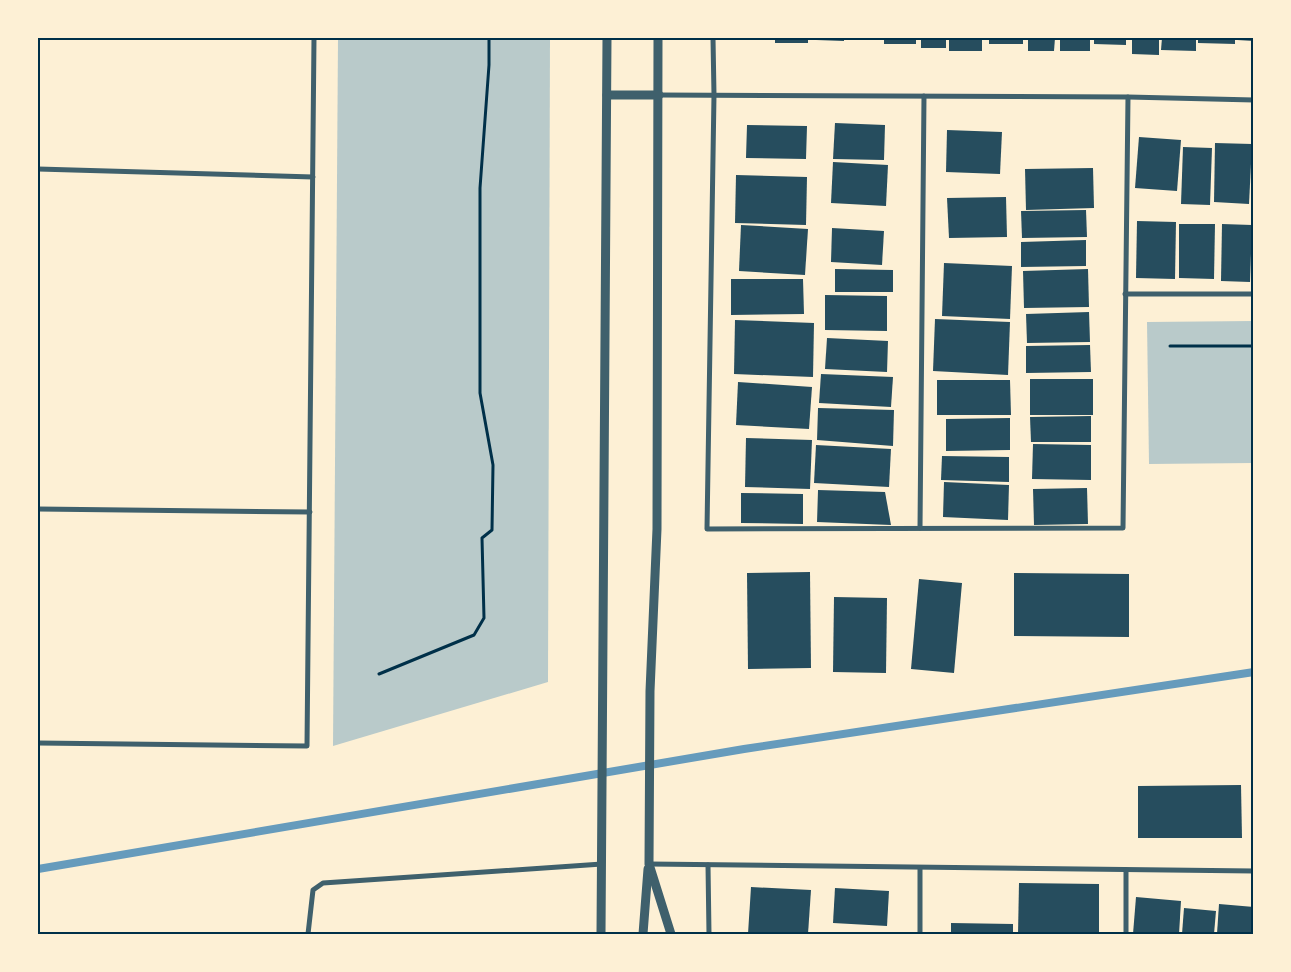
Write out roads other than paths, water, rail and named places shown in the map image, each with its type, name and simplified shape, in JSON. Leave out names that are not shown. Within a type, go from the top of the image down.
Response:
[{"type":"street","points":[[38,743],[307,746],[314,38]]},
{"type":"street","points":[[601,934],[607,38]]},
{"type":"street","points":[[644,934],[650,836],[650,691],[658,529],[658,38]]},
{"type":"street","points":[[713,38],[714,95],[707,529],[1123,528],[1128,97]]},
{"type":"street","points":[[607,95],[1128,97],[1254,100]]},
{"type":"street","points":[[920,528],[924,96]]},
{"type":"street","points":[[38,169],[313,177]]},
{"type":"street","points":[[1125,294],[1254,294]]},
{"type":"street","points":[[38,509],[310,512]]},
{"type":"street","points":[[308,934],[313,890],[323,882],[602,864]]},
{"type":"street","points":[[649,864],[1254,871]]},
{"type":"street","points":[[649,864],[671,934]]},
{"type":"street","points":[[708,865],[709,934]]},
{"type":"street","points":[[920,868],[920,934]]},
{"type":"street","points":[[1126,870],[1126,934]]},
{"type":"waterway","points":[[38,869],[744,749],[1254,672]]}]
